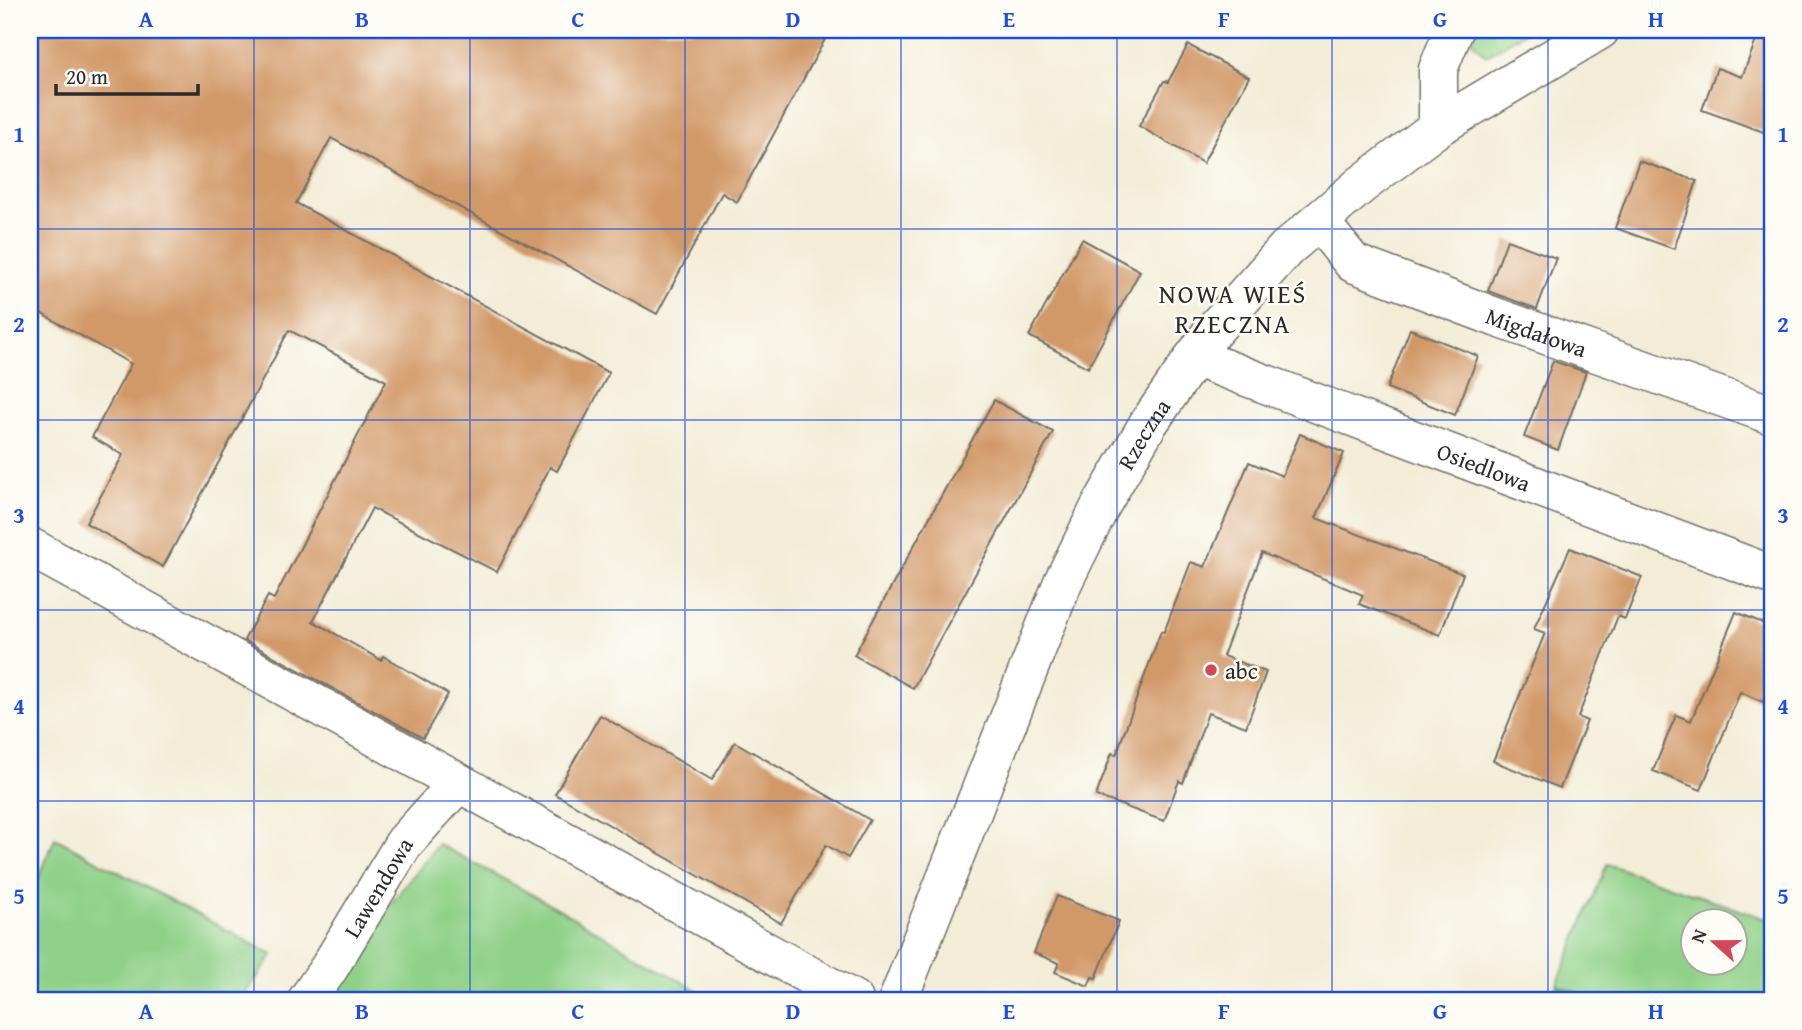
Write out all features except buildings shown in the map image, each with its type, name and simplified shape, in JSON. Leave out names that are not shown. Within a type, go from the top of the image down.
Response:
[{"type":"street","points":[[1438,127],[1438,69],[1454,30]]},
{"type":"street","name":"Rzeczna","points":[[898,1000],[1063,582],[1134,448],[1211,333],[1287,248],[1361,185],[1438,127],[1600,30]]},
{"type":"street","name":"Migdałowa","points":[[1319,221],[1353,263],[1498,318],[1772,415]]},
{"type":"street","name":"Osiedlowa","points":[[1194,357],[1772,575]]},
{"type":"street","points":[[30,547],[854,1000]]},
{"type":"street","name":"Lawendowa","points":[[307,1000],[330,968],[404,844],[458,783]]},
{"type":"green space","points":[[1467,30],[1528,30],[1486,56],[1465,34]]},
{"type":"green space","points":[[55,838],[273,955],[241,1000],[30,1000],[30,900]]},
{"type":"green space","points":[[438,844],[559,909],[713,1000],[315,1000]]},
{"type":"green space","points":[[1607,864],[1734,908],[1680,908],[1680,978],[1750,978],[1750,913],[1772,921],[1772,1000],[1595,1000],[1557,985]]},
{"type":"green space","points":[[1557,985],[1595,1000],[1551,1000]]},
{"type":"place","name":"abc","points":[[1211,670]]},
{"type":"district","name":"NOWA WIEŚ RZECZNA","points":[[1233,308]]}]
